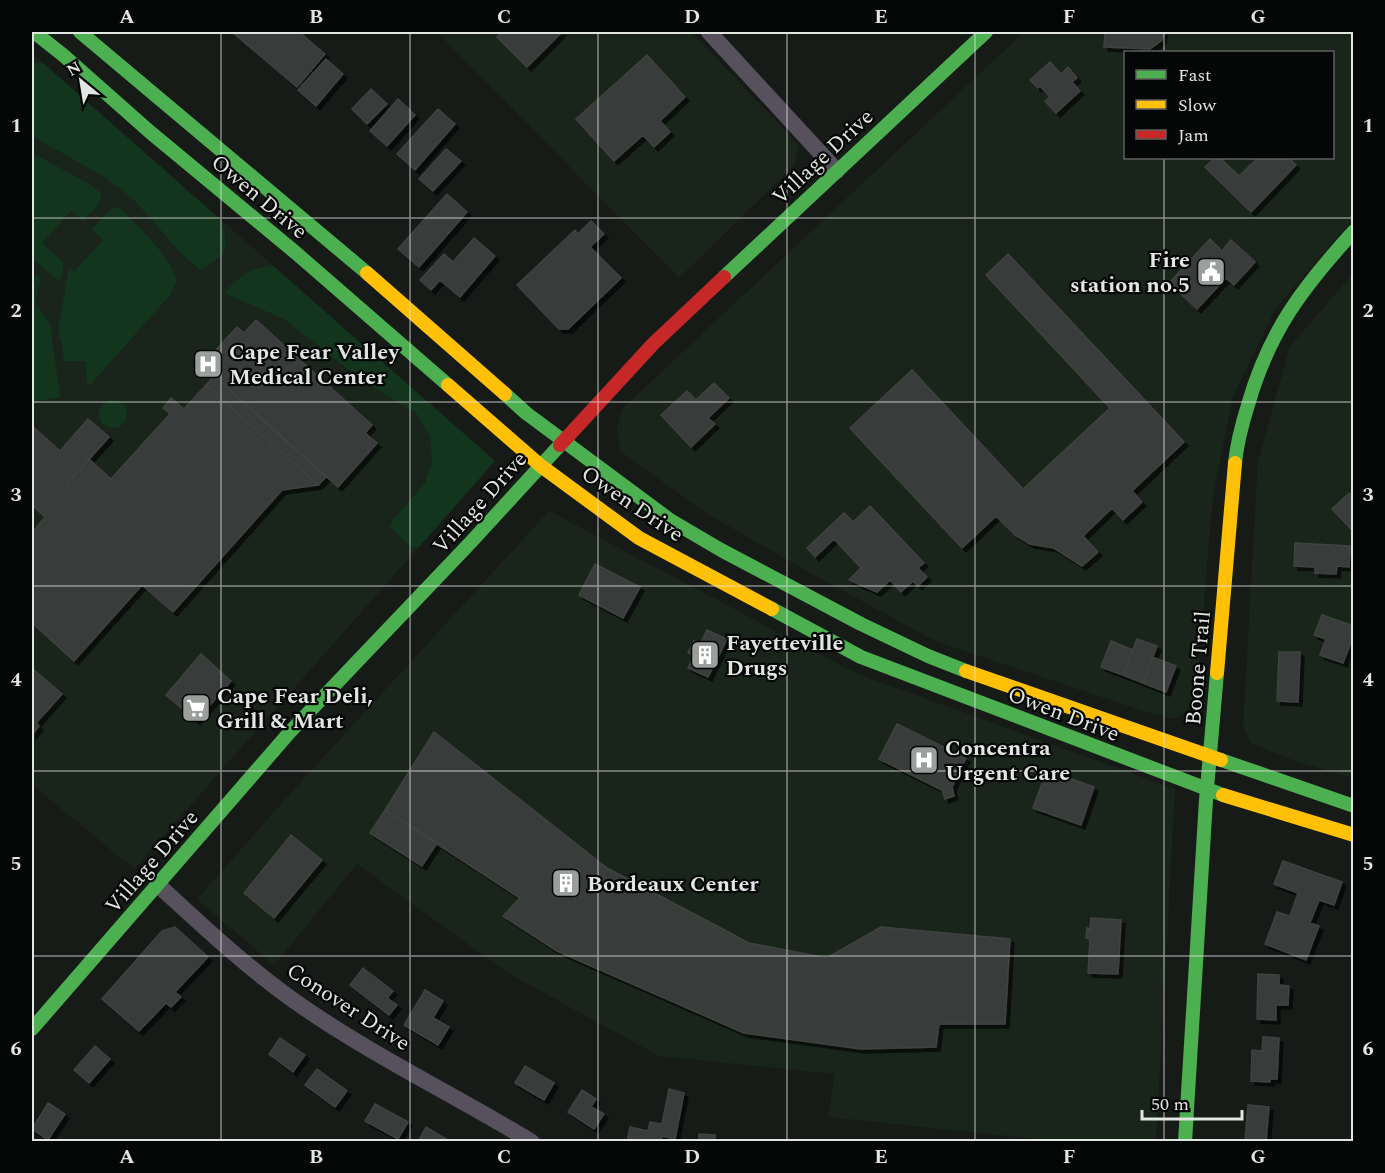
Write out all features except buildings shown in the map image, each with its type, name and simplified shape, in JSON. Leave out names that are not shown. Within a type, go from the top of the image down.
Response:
[{"type":"main road","name":"Owen Drive","points":[[34,32],[296,253],[541,466],[639,538],[861,657],[1208,790],[1353,835]]},
{"type":"main road","name":"Owen Drive","points":[[80,32],[319,231],[526,413],[670,520],[721,550],[861,624],[928,656],[992,681],[1353,806]]},
{"type":"main road","name":"Village Drive","points":[[32,1029],[289,733],[409,609],[660,336],[986,32]]},
{"type":"main road","name":"Boone Trail","points":[[1185,1142],[1210,757],[1236,455],[1254,381],[1267,349],[1283,319],[1318,270],[1353,231]]},
{"type":"street","points":[[709,32],[837,171]]},
{"type":"street","name":"Conover Drive","points":[[158,885],[247,964],[293,1000],[373,1051],[532,1142]]},
{"type":"shaded area","points":[[437,32],[691,32],[799,145],[794,166],[679,278]]},
{"type":"shaded area","points":[[1024,32],[1353,32],[1353,219],[1276,308],[1233,396],[1213,496],[1196,692],[1187,711],[1174,719],[1140,710],[935,641],[709,515],[620,451],[617,430],[621,410]]},
{"type":"shaded area","name":"Cape Fear Valley Medical Center","points":[[32,53],[495,461],[134,869],[35,787],[32,791]]},
{"type":"shaded area","points":[[1353,274],[1353,778],[1295,761],[1251,743],[1243,726],[1258,461],[1290,346]]},
{"type":"shaded area","name":"Bordeaux Center","points":[[549,511],[855,673],[1175,789],[1156,1141],[1057,1141],[828,1117],[835,1074],[659,1056],[508,973],[357,864],[274,965],[197,899]]},
{"type":"green space","points":[[32,63],[43,63],[221,220],[225,237],[224,254],[200,270],[179,251],[137,203],[119,188],[103,176],[32,136]]},
{"type":"green space","points":[[32,153],[100,192],[101,198],[97,206],[83,221],[71,211],[42,243],[64,263],[61,278],[58,280],[32,259]]},
{"type":"green space","points":[[120,208],[161,251],[177,281],[169,296],[91,384],[87,384],[85,361],[64,361],[58,331],[69,267],[74,272],[103,240],[92,229],[111,209]]},
{"type":"green space","points":[[273,266],[495,461],[418,548],[411,547],[390,527],[393,520],[425,483],[432,462],[430,436],[416,413],[362,380],[284,319],[224,293],[246,274]]},
{"type":"green space","points":[[36,275],[41,278],[35,303],[50,324],[60,397],[32,402],[32,280]]},
{"type":"green space","points":[[113,400],[123,404],[127,414],[123,424],[113,428],[103,424],[99,414],[103,404]]},
{"type":"traffic: fast","points":[[34,32],[296,253],[448,385]]},
{"type":"traffic: fast","points":[[80,32],[367,273]]},
{"type":"traffic: fast","points":[[724,277],[986,32]]},
{"type":"traffic: fast","points":[[1235,463],[1242,426],[1256,379],[1277,332],[1319,271],[1354,231]]},
{"type":"traffic: fast","points":[[505,394],[526,413],[670,520],[721,550],[861,624],[928,656],[966,671]]},
{"type":"traffic: fast","points":[[32,1029],[289,733],[560,445]]},
{"type":"traffic: fast","points":[[772,609],[861,657],[1223,795]]},
{"type":"traffic: fast","points":[[1185,1142],[1206,800],[1217,673]]},
{"type":"traffic: fast","points":[[1221,760],[1354,806]]},
{"type":"traffic: slow","points":[[367,273],[505,394]]},
{"type":"traffic: slow","points":[[448,385],[541,466],[639,538],[772,609]]},
{"type":"traffic: slow","points":[[1217,673],[1235,463]]},
{"type":"traffic: slow","points":[[966,671],[1221,760]]},
{"type":"traffic: slow","points":[[1223,795],[1354,835]]},
{"type":"traffic: jam","points":[[560,445],[653,344],[724,277]]},
{"type":"place","name":"Fire station no.5","points":[[1211,272]]},
{"type":"place","name":"Cape Fear Valley Medical Center","points":[[208,364]]},
{"type":"place","name":"Fayetteville Drugs","points":[[705,655]]},
{"type":"place","name":"Cape Fear Deli, Grill & Mart","points":[[196,708]]},
{"type":"place","name":"Concentra Urgent Care","points":[[924,760]]},
{"type":"place","name":"Bordeaux Center","points":[[566,883]]}]
